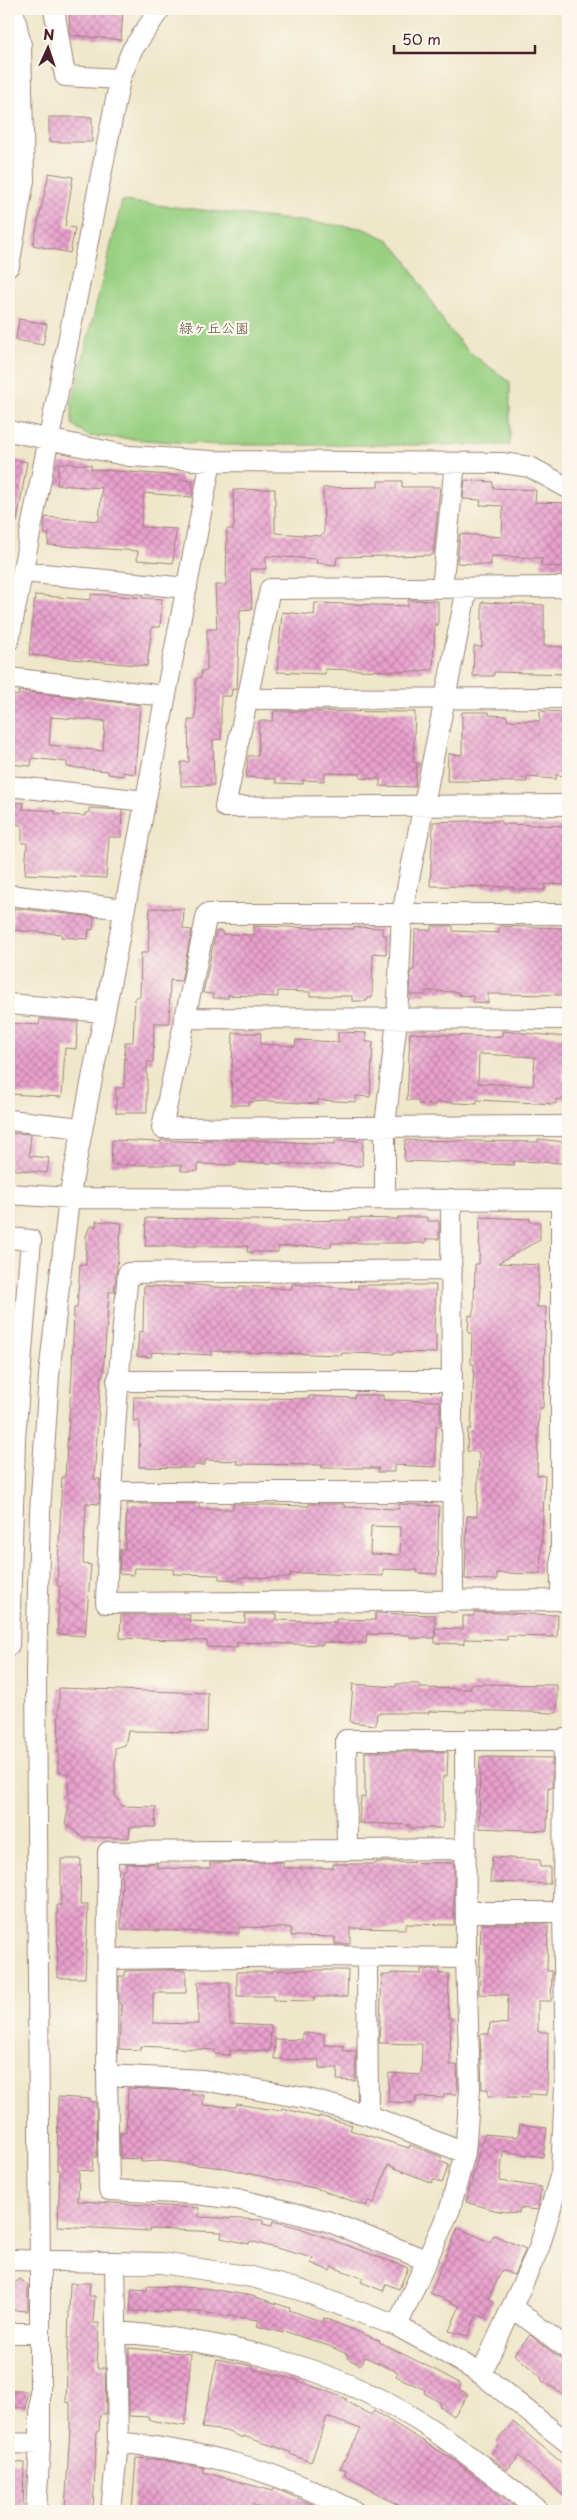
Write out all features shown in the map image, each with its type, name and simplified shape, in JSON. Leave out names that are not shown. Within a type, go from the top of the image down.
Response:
[{"type":"street","points":[[9,266],[24,180],[21,45],[13,9]]},
{"type":"street","points":[[54,9],[64,76],[120,79]]},
{"type":"street","points":[[9,640],[120,79],[132,50],[160,9]]},
{"type":"street","points":[[9,431],[129,456],[211,461],[502,463],[530,467],[568,488]]},
{"type":"street","points":[[36,2511],[40,2444],[40,2333],[36,1671],[40,1512],[49,1376],[69,1198],[211,461]]},
{"type":"street","points":[[442,588],[455,462]]},
{"type":"street","points":[[22,572],[187,588]]},
{"type":"street","points":[[568,587],[270,589],[225,807],[568,805]]},
{"type":"street","points":[[385,1199],[385,1126],[397,1019],[402,914],[467,588]]},
{"type":"street","points":[[9,678],[165,696]]},
{"type":"street","points":[[247,699],[568,698]]},
{"type":"street","points":[[9,786],[145,801]]},
{"type":"street","points":[[9,895],[124,909]]},
{"type":"street","points":[[568,914],[207,914],[162,1128],[568,1126]]},
{"type":"street","points":[[9,1004],[104,1012]]},
{"type":"street","points":[[184,1018],[568,1019]]},
{"type":"street","points":[[9,1120],[82,1128]]},
{"type":"street","points":[[9,1194],[69,1198],[564,1200],[565,1600],[106,1603],[117,1381],[128,1273],[452,1270]]},
{"type":"street","points":[[451,1199],[453,1602]]},
{"type":"street","points":[[9,1238],[31,1240],[15,1438],[9,1645]]},
{"type":"street","points":[[20,1373],[49,1376]]},
{"type":"street","points":[[117,1381],[452,1381]]},
{"type":"street","points":[[110,1492],[453,1492]]},
{"type":"street","points":[[13,1511],[40,1512]]},
{"type":"street","points":[[347,1850],[346,1740],[566,1740],[566,1845],[563,1912],[566,1956],[567,2066],[565,2173],[547,2225],[513,2308],[482,2374]]},
{"type":"street","points":[[397,2326],[450,2209],[465,2153],[470,2089],[466,1958],[465,1740]]},
{"type":"street","points":[[426,2260],[328,2221],[237,2199],[197,2194],[109,2190],[107,2075],[108,1852],[466,1850]]},
{"type":"street","points":[[466,1912],[563,1912]]},
{"type":"street","points":[[367,1957],[368,2115]]},
{"type":"street","points":[[108,1959],[466,1958]]},
{"type":"street","points":[[107,2075],[203,2080],[304,2098],[368,2115],[465,2153]]},
{"type":"street","points":[[9,2260],[161,2263],[252,2277],[340,2304],[397,2326],[482,2374],[568,2442]]},
{"type":"street","points":[[111,2511],[118,2442],[116,2262]]},
{"type":"street","points":[[513,2308],[568,2349]]},
{"type":"street","points":[[116,2332],[211,2343],[274,2357],[335,2378],[391,2405],[440,2435],[539,2511]]},
{"type":"street","points":[[9,2333],[40,2333]]},
{"type":"street","points":[[118,2442],[212,2456],[250,2466],[287,2478],[354,2511]]},
{"type":"street","points":[[9,2443],[40,2444]]},
{"type":"green space","name":"緑ヶ丘公園","points":[[122,201],[362,228],[389,240],[406,260],[447,327],[468,351],[510,382],[510,445],[219,445],[88,436],[72,424],[72,402]]},
{"type":"building","points":[[69,9],[123,9],[121,40],[70,35]]},
{"type":"building","points":[[49,117],[92,117],[92,142],[49,142]]},
{"type":"building","points":[[49,173],[73,177],[65,226],[75,228],[70,253],[33,245]]},
{"type":"building","points":[[19,319],[47,324],[43,345],[16,340]]},
{"type":"building","points":[[9,459],[27,462],[17,522],[9,522]]},
{"type":"building","points":[[59,463],[91,465],[91,469],[181,476],[181,480],[193,481],[192,497],[144,493],[141,527],[176,529],[173,563],[137,560],[138,551],[48,545],[49,534],[44,534],[45,517],[99,521],[102,488],[57,485]]},
{"type":"building","points":[[465,480],[493,482],[493,488],[536,490],[535,502],[568,503],[568,567],[541,566],[542,558],[491,556],[491,565],[457,563],[460,534],[502,537],[503,506],[480,505],[481,500],[463,499]]},
{"type":"building","points":[[378,481],[402,481],[402,487],[440,487],[433,555],[337,557],[336,565],[316,563],[317,559],[266,556],[266,569],[250,569],[252,609],[240,610],[237,690],[232,689],[231,696],[221,696],[221,739],[213,740],[214,785],[181,786],[181,762],[189,762],[188,720],[195,720],[196,678],[201,678],[201,671],[207,671],[207,629],[217,629],[215,585],[226,585],[227,529],[234,529],[233,490],[275,489],[275,533],[320,536],[324,534],[323,488],[378,487]]},
{"type":"building","points":[[91,594],[162,599],[160,627],[152,627],[147,666],[29,655],[35,595],[91,600]]},
{"type":"building","points":[[408,600],[438,601],[438,625],[435,624],[433,670],[423,670],[422,672],[325,669],[325,674],[277,672],[282,612],[314,615],[315,603],[408,606]]},
{"type":"building","points":[[482,602],[544,605],[544,646],[568,647],[568,674],[494,672],[494,676],[473,676],[474,646],[482,647]]},
{"type":"building","points":[[19,691],[140,705],[135,774],[123,772],[123,776],[108,774],[108,771],[67,767],[67,762],[32,758],[31,766],[9,764],[12,695],[18,696]],"holes":[[[51,717],[105,721],[103,751],[49,745]]]},
{"type":"building","points":[[274,711],[415,712],[413,762],[417,763],[415,787],[380,786],[380,779],[360,778],[360,774],[325,773],[324,781],[303,780],[303,784],[276,783],[276,779],[246,777],[248,756],[258,756],[259,721],[273,721]]},
{"type":"building","points":[[540,711],[568,712],[568,776],[556,775],[556,779],[527,777],[527,782],[447,781],[448,754],[462,755],[462,712],[489,712],[489,715],[507,716],[507,720],[540,721]]},
{"type":"building","points":[[9,802],[24,803],[23,809],[55,811],[55,814],[85,816],[85,813],[89,813],[89,808],[122,810],[121,837],[109,837],[106,878],[25,874],[27,843],[22,843],[22,825],[9,824]]},
{"type":"building","points":[[502,821],[502,824],[568,826],[568,885],[545,884],[545,890],[513,889],[513,887],[430,886],[433,822]]},
{"type":"building","points":[[14,908],[94,917],[93,930],[89,929],[88,939],[61,937],[62,934],[12,930]]},
{"type":"building","points":[[150,908],[184,909],[183,929],[192,930],[181,981],[170,980],[169,1023],[154,1023],[153,1062],[148,1062],[147,1064],[147,1113],[116,1113],[116,1088],[124,1088],[125,1042],[133,1042],[135,997],[140,997],[141,953],[148,953]]},
{"type":"building","points":[[254,926],[382,928],[382,935],[386,935],[386,954],[373,953],[372,998],[368,998],[367,1001],[352,1001],[352,996],[310,996],[310,992],[278,991],[278,997],[228,995],[228,998],[213,998],[213,994],[203,993],[216,931],[222,931],[222,934],[254,935]]},
{"type":"building","points":[[432,926],[453,926],[453,931],[499,933],[499,926],[568,928],[568,995],[488,994],[488,1003],[473,1002],[473,996],[459,995],[459,992],[426,991],[426,995],[410,995],[411,970],[414,970],[415,930],[432,930]]},
{"type":"building","points":[[40,1019],[78,1022],[76,1049],[65,1048],[62,1097],[9,1094],[9,1023],[39,1025]]},
{"type":"building","points":[[502,1031],[565,1037],[563,1080],[568,1080],[568,1100],[556,1099],[556,1104],[477,1100],[477,1104],[436,1102],[435,1105],[418,1104],[418,1100],[407,1100],[410,1033],[502,1036]],"holes":[[[479,1054],[535,1057],[533,1086],[478,1083]]]},
{"type":"building","points":[[338,1032],[366,1033],[366,1042],[373,1042],[370,1097],[356,1096],[356,1102],[318,1100],[318,1104],[269,1101],[249,1102],[249,1105],[231,1105],[233,1033],[261,1033],[260,1044],[295,1046],[296,1040],[338,1042]]},
{"type":"building","points":[[9,1133],[31,1134],[29,1156],[49,1158],[47,1173],[9,1169]]},
{"type":"building","points":[[538,1139],[564,1142],[563,1163],[514,1161],[514,1165],[404,1161],[405,1140],[538,1142]]},
{"type":"building","points":[[112,1140],[204,1142],[204,1140],[250,1140],[335,1144],[335,1140],[363,1141],[362,1166],[235,1162],[235,1165],[198,1164],[198,1171],[181,1171],[181,1165],[111,1165]]},
{"type":"building","points":[[398,1217],[427,1217],[427,1221],[439,1221],[439,1239],[426,1239],[426,1243],[331,1243],[331,1247],[288,1246],[278,1247],[278,1252],[247,1252],[248,1246],[145,1246],[146,1218],[299,1221],[350,1220],[350,1218],[398,1219]]},
{"type":"building","points":[[480,1217],[530,1219],[530,1222],[540,1222],[540,1240],[498,1263],[539,1265],[537,1307],[546,1307],[543,1408],[539,1408],[537,1475],[545,1476],[540,1574],[497,1573],[497,1580],[465,1579],[467,1516],[477,1516],[479,1452],[467,1451],[468,1429],[471,1429],[474,1364],[471,1364],[472,1333],[468,1333],[469,1315],[472,1316],[474,1308],[475,1264],[479,1264]]},
{"type":"building","points":[[96,1221],[122,1223],[114,1292],[109,1292],[103,1375],[101,1375],[94,1479],[100,1479],[99,1504],[86,1503],[83,1564],[91,1565],[85,1636],[57,1634],[60,1586],[57,1586],[62,1477],[65,1477],[72,1373],[74,1308],[77,1308],[80,1264],[86,1265],[86,1236],[90,1226],[96,1226]]},
{"type":"building","points":[[184,1284],[239,1289],[239,1286],[291,1289],[292,1284],[358,1289],[358,1285],[436,1285],[434,1333],[436,1333],[436,1353],[342,1353],[342,1355],[212,1351],[212,1355],[152,1352],[151,1357],[137,1356],[139,1331],[143,1332],[144,1286],[183,1287]]},
{"type":"building","points":[[355,1395],[383,1395],[383,1400],[440,1401],[440,1426],[436,1426],[435,1467],[394,1465],[394,1472],[378,1472],[379,1468],[322,1468],[322,1465],[237,1464],[238,1461],[205,1460],[205,1465],[194,1465],[194,1468],[139,1467],[140,1421],[133,1421],[134,1397],[269,1400],[269,1398],[309,1399],[309,1396],[355,1398]]},
{"type":"building","points":[[127,1504],[199,1504],[199,1509],[233,1509],[233,1504],[309,1506],[309,1504],[344,1504],[344,1507],[399,1509],[399,1504],[439,1506],[437,1574],[417,1573],[417,1570],[383,1569],[383,1576],[304,1573],[290,1574],[290,1578],[239,1577],[239,1580],[219,1579],[219,1575],[173,1574],[174,1569],[134,1568],[133,1575],[119,1574],[120,1550],[125,1550]],"holes":[[[371,1526],[401,1527],[400,1555],[370,1554]]]},
{"type":"building","points":[[474,1612],[558,1615],[557,1637],[507,1636],[507,1640],[464,1639],[464,1644],[435,1643],[435,1628],[463,1629],[463,1616],[474,1616]]},
{"type":"building","points":[[375,1613],[435,1615],[435,1638],[410,1638],[410,1635],[367,1634],[366,1643],[323,1642],[323,1645],[237,1642],[237,1648],[207,1647],[207,1641],[120,1638],[121,1615],[190,1615],[189,1621],[245,1623],[245,1614],[277,1614],[277,1620],[336,1622],[336,1619],[375,1620]]},
{"type":"building","points":[[353,1684],[396,1687],[396,1684],[420,1684],[420,1688],[471,1689],[471,1684],[557,1685],[557,1713],[466,1710],[466,1712],[377,1713],[376,1725],[350,1722]]},
{"type":"building","points":[[59,1688],[208,1693],[207,1732],[128,1731],[125,1745],[115,1748],[115,1795],[122,1806],[156,1807],[155,1827],[130,1827],[129,1838],[82,1837],[65,1824],[69,1806],[68,1774],[58,1771]]},
{"type":"building","points":[[365,1752],[448,1752],[447,1776],[443,1776],[443,1828],[409,1828],[409,1825],[359,1823],[361,1797],[365,1798]]},
{"type":"building","points":[[480,1757],[552,1758],[552,1788],[548,1787],[547,1831],[479,1828]]},
{"type":"building","points":[[492,1857],[540,1860],[540,1867],[550,1867],[550,1884],[490,1882]]},
{"type":"building","points":[[61,1859],[81,1859],[80,1905],[88,1905],[85,1978],[58,1978],[57,1905],[61,1905]]},
{"type":"building","points":[[283,1862],[283,1868],[333,1868],[333,1864],[376,1864],[376,1862],[454,1863],[454,1925],[406,1924],[406,1929],[350,1928],[350,1944],[335,1944],[335,1937],[291,1936],[291,1928],[239,1927],[239,1933],[121,1929],[122,1870],[126,1870],[126,1864],[157,1863],[157,1868],[205,1869],[210,1868],[210,1863]]},
{"type":"building","points":[[481,1924],[548,1924],[547,1971],[552,1971],[551,2001],[538,2001],[538,2032],[548,2032],[547,2095],[530,2094],[530,2098],[488,2096],[488,2089],[482,2089],[480,2034],[489,2034],[490,2023],[507,2024],[508,1995],[479,1994]]},
{"type":"building","points":[[421,1969],[440,1970],[440,1974],[449,1974],[448,2018],[451,2018],[450,2065],[457,2065],[458,2089],[456,2094],[444,2094],[444,2098],[416,2097],[416,2103],[388,2102],[389,2073],[421,2075],[422,2044],[379,2043],[382,1975],[391,1975],[391,1973],[421,1974]]},
{"type":"building","points":[[186,1970],[186,1993],[153,1993],[153,2023],[198,2024],[198,1982],[230,1982],[230,2024],[271,2026],[270,2051],[230,2050],[230,2055],[215,2054],[215,2050],[141,2046],[141,2050],[119,2049],[121,2004],[119,2004],[119,1976],[125,1976],[125,1971]]},
{"type":"building","points":[[273,1970],[348,1970],[347,1997],[314,1997],[314,2001],[273,2000],[273,1996],[237,1996],[237,1972],[273,1972]]},
{"type":"building","points":[[302,2033],[324,2034],[324,2045],[344,2046],[343,2051],[356,2051],[355,2081],[337,2080],[338,2068],[319,2068],[319,2060],[274,2059],[275,2039],[302,2040]]},
{"type":"building","points":[[128,2088],[192,2091],[192,2095],[204,2095],[203,2105],[236,2107],[237,2104],[281,2111],[282,2108],[319,2118],[319,2116],[352,2125],[350,2130],[409,2148],[410,2145],[442,2157],[440,2161],[449,2165],[442,2183],[433,2179],[432,2183],[388,2165],[374,2203],[368,2201],[366,2206],[318,2189],[225,2168],[161,2161],[141,2162],[141,2159],[120,2158],[120,2133],[126,2133]]},
{"type":"building","points":[[58,2097],[91,2099],[91,2102],[96,2102],[97,2157],[93,2157],[92,2171],[79,2170],[78,2201],[199,2208],[199,2217],[263,2220],[263,2224],[272,2226],[273,2221],[300,2228],[408,2268],[399,2289],[386,2284],[383,2291],[361,2282],[363,2278],[332,2267],[330,2271],[311,2263],[313,2258],[250,2241],[249,2244],[221,2238],[222,2232],[149,2229],[149,2231],[58,2226],[60,2170],[57,2170]]},
{"type":"building","points":[[520,2124],[547,2128],[543,2157],[503,2151],[500,2181],[541,2187],[538,2210],[520,2208],[519,2213],[498,2211],[466,2202],[484,2134],[518,2137]]},
{"type":"building","points":[[458,2228],[490,2242],[494,2235],[526,2249],[514,2275],[502,2270],[489,2298],[494,2301],[485,2318],[477,2314],[468,2336],[449,2331],[460,2306],[430,2293]]},
{"type":"building","points":[[20,2279],[28,2285],[28,2311],[9,2310],[9,2282],[15,2283]]},
{"type":"building","points":[[70,2283],[90,2283],[89,2296],[95,2296],[93,2323],[99,2323],[97,2368],[105,2368],[106,2414],[100,2414],[99,2431],[97,2431],[93,2511],[65,2510],[70,2429],[70,2403],[66,2402]]},
{"type":"building","points":[[147,2286],[204,2288],[252,2296],[290,2308],[289,2310],[323,2322],[324,2318],[380,2341],[441,2373],[461,2384],[459,2389],[468,2394],[454,2416],[439,2406],[441,2403],[424,2393],[425,2390],[396,2376],[398,2372],[365,2357],[360,2365],[347,2358],[349,2355],[329,2346],[284,2331],[283,2333],[257,2326],[259,2320],[200,2312],[130,2311],[132,2289],[147,2290]]},
{"type":"building","points":[[530,2335],[561,2359],[568,2361],[568,2397],[541,2380],[542,2378],[514,2354]]},
{"type":"building","points":[[129,2348],[191,2354],[185,2426],[148,2420],[149,2417],[129,2416]]},
{"type":"building","points":[[217,2359],[254,2366],[253,2369],[296,2380],[347,2399],[346,2401],[371,2415],[374,2411],[454,2460],[520,2511],[409,2511],[344,2475],[346,2470],[340,2468],[361,2429],[327,2417],[311,2462],[290,2454],[291,2452],[243,2436],[243,2438],[226,2431],[202,2428]]},
{"type":"building","points":[[9,2391],[27,2391],[26,2408],[9,2407]]},
{"type":"building","points":[[513,2422],[568,2468],[568,2500],[519,2456],[507,2470],[489,2456],[499,2444],[496,2442]]},
{"type":"building","points":[[136,2458],[162,2460],[204,2468],[203,2472],[273,2491],[274,2488],[328,2511],[266,2511],[252,2504],[250,2511],[132,2511]]},
{"type":"building","points":[[9,2462],[24,2463],[23,2511],[9,2511]]}]
